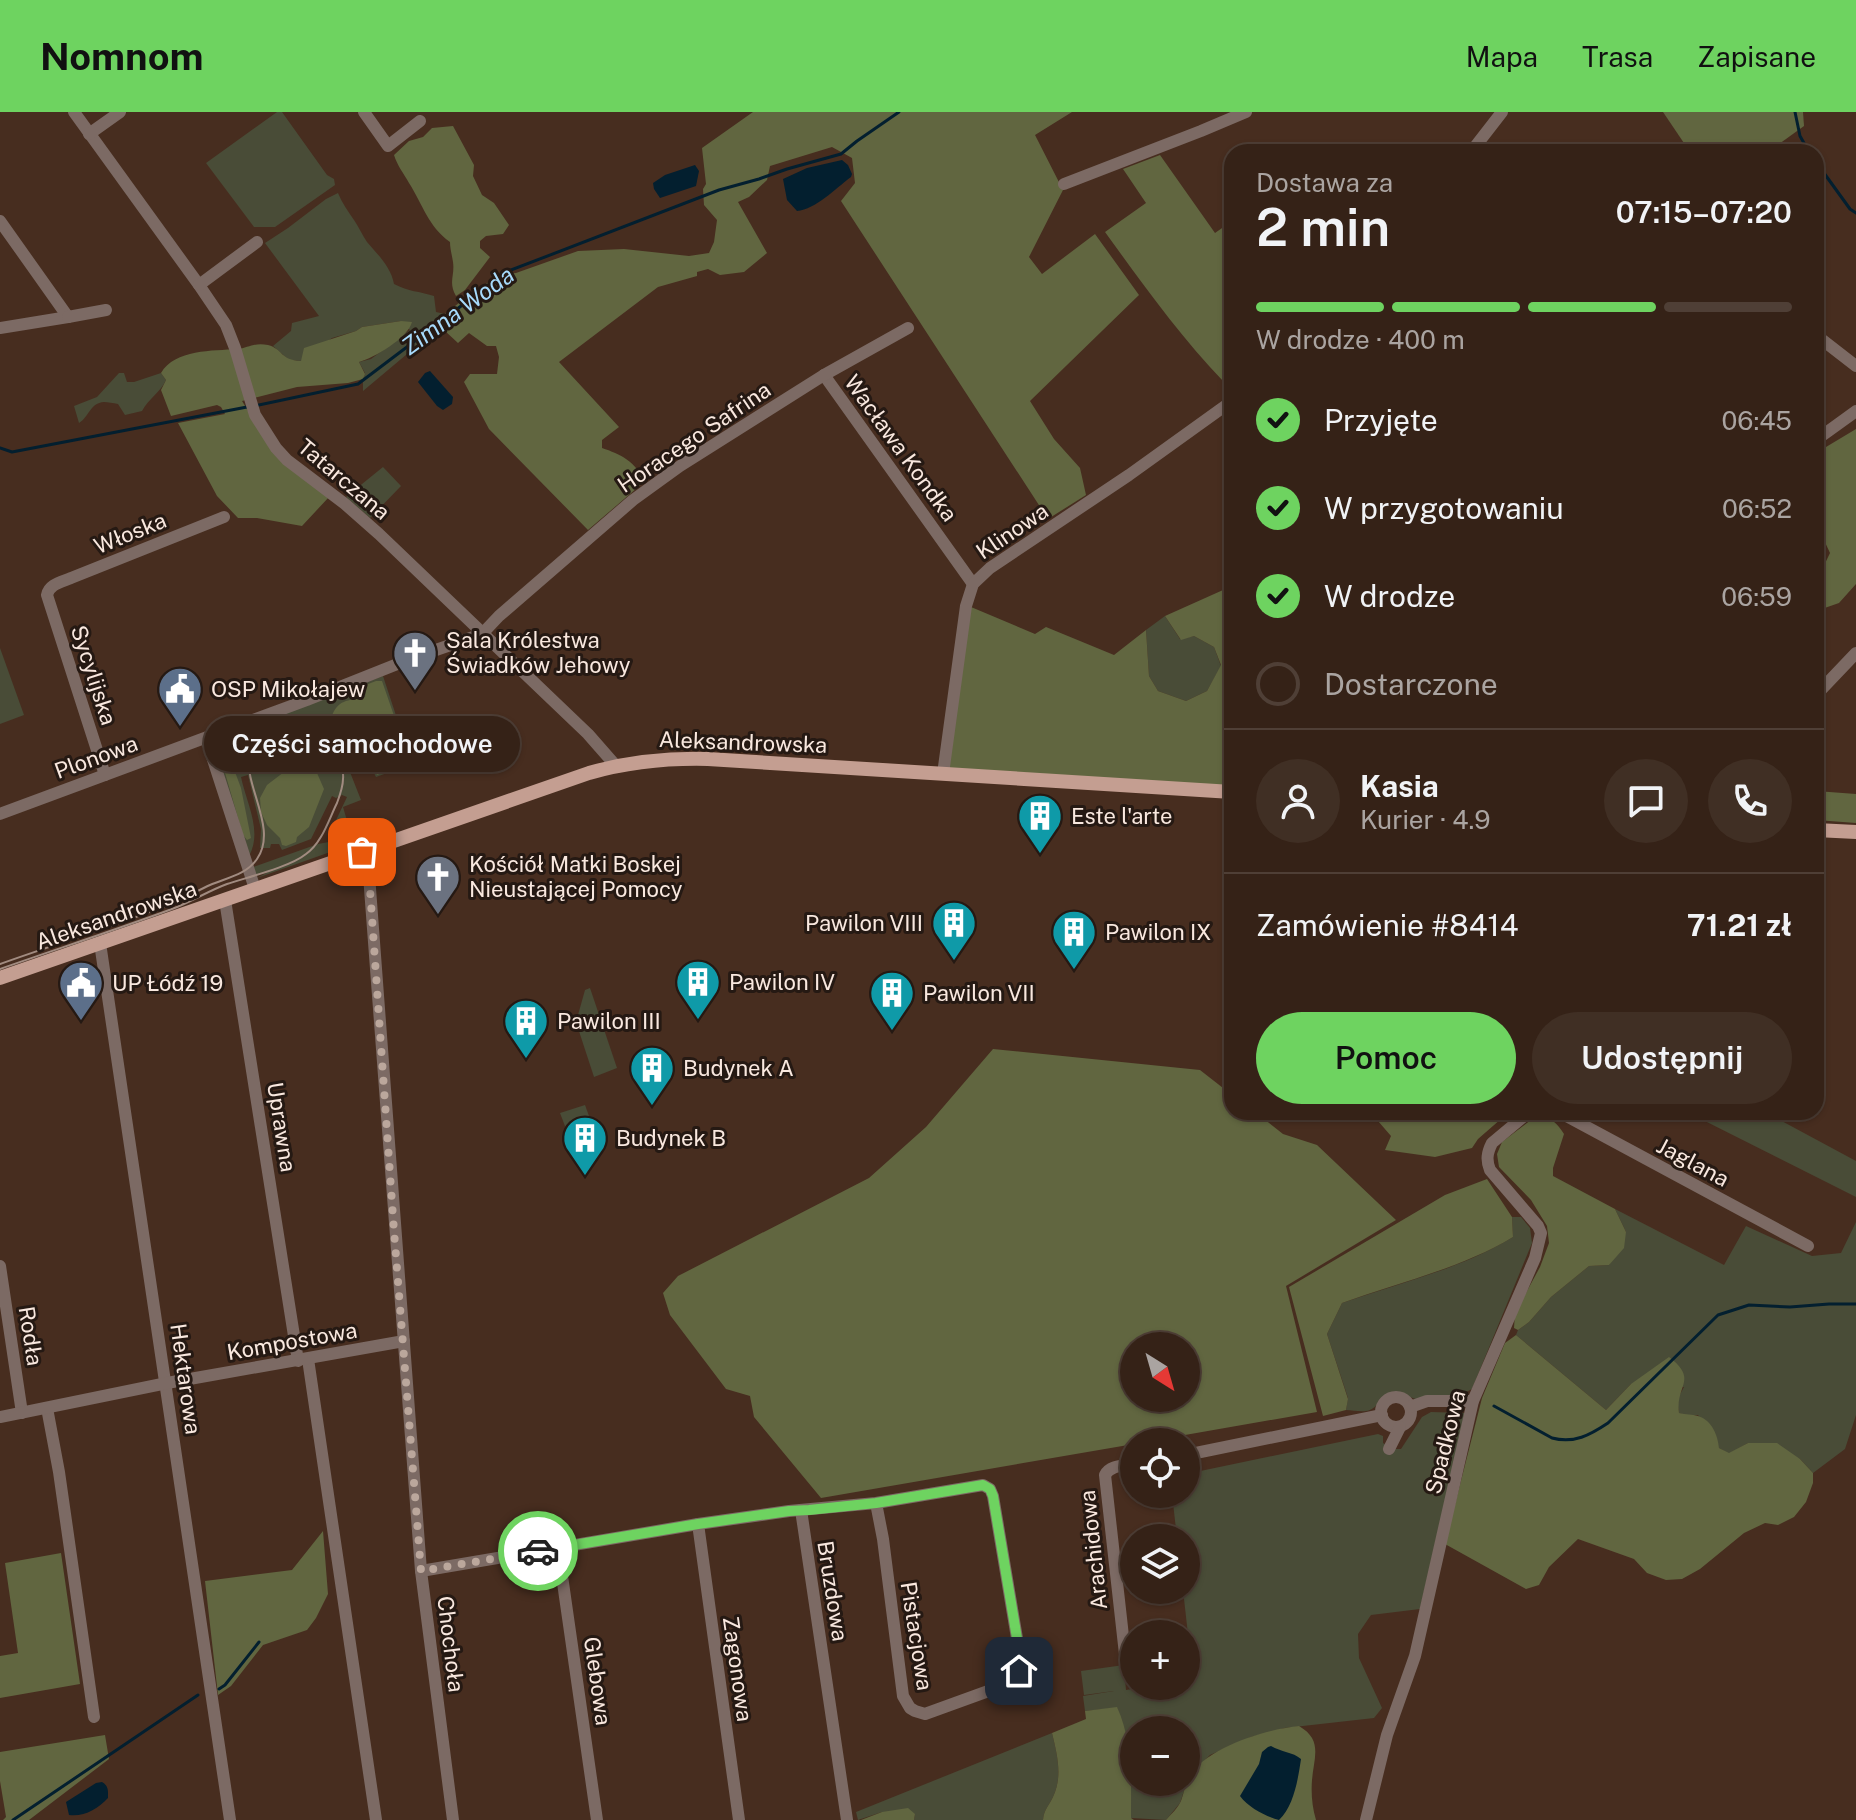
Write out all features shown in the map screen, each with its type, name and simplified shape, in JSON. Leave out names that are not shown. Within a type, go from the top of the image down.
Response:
[{"type":"main road","name":"Aleksandrowska","points":[[0,978],[589,773],[655,760],[695,759],[1224,792]]},
{"type":"main road","points":[[1824,830],[1856,832]]},
{"type":"street","name":"Tatarczana","points":[[74,112],[199,285],[231,337],[255,415],[276,448],[356,513],[588,734],[616,766]]},
{"type":"street","points":[[89,134],[120,112]]},
{"type":"street","points":[[364,112],[388,146],[420,121]]},
{"type":"street","points":[[1064,184],[1246,112]]},
{"type":"street","points":[[1477,144],[1502,112]]},
{"type":"street","points":[[0,221],[68,317]]},
{"type":"street","points":[[199,285],[257,242]]},
{"type":"street","points":[[0,328],[106,310]]},
{"type":"street","name":"Horacego Safrina","points":[[482,634],[656,483],[824,375],[908,328]]},
{"type":"street","points":[[1824,341],[1856,366]]},
{"type":"street","name":"Wacława Kondka","points":[[824,375],[973,584]]},
{"type":"street","name":"Klinowa","points":[[943,774],[964,619],[973,584],[990,568],[1224,407]]},
{"type":"street","points":[[1824,434],[1856,411]]},
{"type":"street","name":"Włoska","points":[[51,587],[224,517]]},
{"type":"street","name":"Sycylijska","points":[[51,587],[47,595],[105,775]]},
{"type":"street","points":[[453,643],[460,626],[459,611]]},
{"type":"street","name":"Plonowa","points":[[0,814],[482,634]]},
{"type":"street","points":[[1824,687],[1856,653]]},
{"type":"street","points":[[206,738],[255,889]]},
{"type":"street","name":"Chochoła","points":[[362,852],[369,875],[421,1571],[453,1820]]},
{"type":"street","name":"Uprawna","points":[[225,900],[303,1360],[376,1820]]},
{"type":"street","name":"Hektarowa","points":[[100,943],[230,1820]]},
{"type":"street","name":"Spadkowa","points":[[1366,1820],[1387,1735],[1415,1656],[1473,1401],[1539,1245],[1541,1233],[1538,1226],[1490,1170],[1487,1162],[1492,1143],[1519,1120]]},
{"type":"street","name":"Jaglana","points":[[1574,1120],[1808,1246]]},
{"type":"street","name":"Rodła","points":[[0,1266],[22,1413]]},
{"type":"street","name":"Kompostowa","points":[[0,1417],[167,1383],[404,1341]]},
{"type":"street","points":[[1200,1453],[1409,1419],[1410,1407],[1402,1398],[1393,1397],[1385,1402],[1382,1409],[1390,1422]]},
{"type":"street","points":[[1410,1407],[1427,1401],[1473,1401]]},
{"type":"street","points":[[47,1408],[94,1717]]},
{"type":"street","name":"Arachidowa","points":[[1120,1466],[1111,1468],[1105,1475],[1121,1620]]},
{"type":"street","name":"Pistacjowa","points":[[983,1485],[990,1489],[1017,1635],[1020,1662],[1014,1679],[925,1714],[910,1708],[903,1696],[876,1503],[983,1485]]},
{"type":"street","points":[[421,1571],[698,1524],[876,1503]]},
{"type":"street","name":"Bruzdowa","points":[[801,1510],[847,1820]]},
{"type":"street","name":"Zagonowa","points":[[698,1524],[739,1820]]},
{"type":"street","name":"Glebowa","points":[[558,1548],[597,1820]]},
{"type":"green space","points":[[277,112],[282,112],[327,175],[334,179],[335,185],[275,227],[254,227],[206,163]]},
{"type":"green space","points":[[753,112],[1072,112],[1035,135],[1063,190],[1029,257],[1042,274],[1095,234],[1139,295],[1030,401],[1054,439],[1080,468],[1086,495],[1048,519],[841,201],[855,183],[852,158],[832,147],[770,166],[767,180],[749,197],[738,202],[767,253],[744,272],[720,275],[708,269],[697,272],[697,276],[658,287],[559,362],[619,427],[602,440],[602,448],[627,460],[637,469],[644,482],[588,530],[489,429],[464,382],[470,374],[497,374],[499,357],[496,346],[487,346],[469,333],[458,343],[445,331],[445,314],[497,278],[578,251],[624,249],[689,256],[709,253],[717,220],[704,205],[703,189],[706,184],[702,148]]},
{"type":"green space","points":[[1663,112],[1803,112],[1804,126],[1779,144],[1685,144]]},
{"type":"green space","points":[[453,126],[474,165],[473,176],[482,195],[494,203],[509,225],[503,234],[486,236],[480,241],[480,248],[490,257],[465,290],[456,296],[452,287],[450,242],[431,222],[394,155],[409,141],[423,137],[432,128]]},
{"type":"green space","points":[[1160,155],[1215,233],[1224,227],[1224,381],[1161,308],[1105,232],[1146,203],[1123,169]]},
{"type":"green space","points":[[338,193],[365,239],[387,267],[394,284],[434,296],[436,312],[445,314],[419,336],[419,344],[363,391],[365,373],[359,362],[371,359],[410,330],[401,321],[362,327],[332,338],[301,361],[289,360],[273,346],[291,331],[292,323],[319,316],[265,243]]},
{"type":"green space","points":[[412,322],[397,341],[359,362],[365,374],[363,379],[297,387],[242,401],[268,443],[329,497],[302,526],[238,518],[217,496],[178,423],[225,414],[217,405],[171,416],[161,390],[166,380],[161,373],[167,365],[185,355],[259,344],[273,347],[289,359],[301,361],[304,348],[362,327]]},
{"type":"green space","points":[[119,373],[124,373],[127,382],[161,373],[166,380],[142,411],[125,415],[118,404],[104,402],[96,405],[79,423],[74,406],[97,397]]},
{"type":"green space","points":[[1856,429],[1856,584],[1839,603],[1824,608],[1824,565],[1830,553],[1824,540],[1824,448]]},
{"type":"green space","points":[[383,467],[401,486],[370,518],[346,497]]},
{"type":"green space","points":[[1224,590],[1224,785],[947,768],[971,607],[1035,634],[1046,627],[1114,655],[1146,630],[1149,676],[1158,691],[1186,701],[1207,691],[1221,665],[1214,647],[1194,636],[1181,640],[1165,616]]},
{"type":"green space","points":[[1165,616],[1180,639],[1194,636],[1214,647],[1221,666],[1207,691],[1186,701],[1158,691],[1149,676],[1146,630]]},
{"type":"green space","points":[[0,648],[24,715],[0,724]]},
{"type":"green space","points":[[383,676],[412,764],[376,777],[367,759],[348,767],[361,800],[343,807],[350,831],[329,835],[347,797],[332,796],[311,839],[282,850],[279,844],[260,848],[261,829],[248,775],[241,777],[254,827],[249,856],[215,753],[219,740],[225,735]]},
{"type":"green space","points":[[382,681],[408,756],[407,763],[377,775],[368,758],[351,763],[347,761],[331,718],[340,704],[365,697],[363,686]]},
{"type":"green space","points":[[249,728],[253,732],[250,737],[231,747],[231,755],[226,762],[229,771],[235,772],[241,788],[251,838],[247,840],[219,752],[220,743],[227,737]]},
{"type":"green space","points":[[299,770],[317,773],[324,789],[309,827],[297,837],[296,842],[286,846],[267,825],[261,812],[260,798],[267,785],[284,772]]},
{"type":"green space","points":[[1824,792],[1856,794],[1856,823],[1824,821]]},
{"type":"green space","points":[[350,838],[367,839],[256,876],[253,867],[318,844]]},
{"type":"green space","points":[[590,988],[617,1068],[594,1077],[576,1022],[585,990]]},
{"type":"green space","points":[[993,1049],[1200,1070],[1224,1089],[1224,1120],[1265,1120],[1283,1134],[1317,1145],[1396,1220],[1286,1286],[1317,1412],[1200,1432],[1200,1428],[1120,1428],[1120,1446],[821,1498],[754,1417],[750,1396],[726,1389],[670,1315],[663,1293],[678,1276],[869,1178],[926,1127]]},
{"type":"green space","points":[[585,1105],[597,1138],[573,1147],[560,1113]]},
{"type":"green space","points":[[1500,1120],[1472,1148],[1435,1157],[1385,1150],[1391,1136],[1378,1121]]},
{"type":"green space","points":[[1531,1120],[1552,1120],[1564,1134],[1553,1176],[1615,1209],[1626,1232],[1624,1248],[1609,1265],[1589,1266],[1551,1297],[1518,1330],[1514,1328],[1515,1313],[1549,1243],[1547,1226],[1531,1200],[1499,1167],[1497,1154],[1502,1142]]},
{"type":"green space","points":[[1703,1120],[1780,1120],[1856,1161],[1856,1197]]},
{"type":"green space","points":[[1487,1179],[1512,1217],[1513,1237],[1472,1258],[1342,1303],[1327,1334],[1348,1399],[1346,1410],[1323,1416],[1289,1287],[1445,1195]]},
{"type":"green space","points":[[1615,1209],[1724,1265],[1746,1226],[1812,1256],[1841,1253],[1856,1222],[1856,1415],[1845,1449],[1813,1473],[1800,1459],[1748,1443],[1729,1454],[1719,1448],[1698,1415],[1679,1413],[1677,1400],[1684,1387],[1631,1384],[1606,1410],[1516,1335],[1551,1297],[1589,1266],[1609,1265],[1626,1232]]},
{"type":"green space","points":[[1512,1217],[1521,1217],[1530,1228],[1532,1243],[1472,1389],[1453,1396],[1428,1399],[1416,1399],[1394,1392],[1370,1410],[1346,1410],[1348,1398],[1327,1334],[1342,1303],[1451,1267],[1493,1248],[1513,1237]]},
{"type":"green space","points":[[1516,1335],[1606,1410],[1631,1384],[1669,1357],[1684,1377],[1679,1413],[1707,1421],[1716,1434],[1719,1448],[1729,1453],[1748,1443],[1777,1443],[1800,1459],[1813,1473],[1806,1502],[1794,1517],[1778,1525],[1765,1523],[1744,1533],[1700,1569],[1682,1579],[1666,1580],[1647,1573],[1634,1559],[1578,1539],[1549,1567],[1539,1585],[1526,1589],[1445,1544],[1482,1398],[1505,1343]]},
{"type":"green space","points":[[1431,1412],[1465,1413],[1420,1609],[1371,1615],[1358,1634],[1359,1658],[1382,1708],[1374,1718],[1285,1728],[1251,1737],[1210,1755],[1200,1765],[1200,1716],[1120,1716],[1120,1721],[1117,1708],[1085,1711],[1083,1696],[1114,1691],[1084,1695],[1081,1671],[1120,1666],[1120,1700],[1200,1700],[1200,1620],[1186,1620],[1185,1604],[1200,1604],[1200,1524],[1175,1524],[1174,1508],[1200,1508],[1200,1471],[1378,1434],[1383,1436],[1383,1443],[1393,1449],[1401,1449],[1422,1417]]},
{"type":"green space","points":[[323,1531],[328,1594],[316,1618],[307,1630],[263,1645],[231,1686],[218,1695],[205,1581],[292,1570]]},
{"type":"green space","points":[[61,1553],[80,1684],[0,1698],[0,1656],[18,1653],[5,1563]]},
{"type":"green space","points":[[1117,1707],[1120,1716],[1120,1796],[1131,1796],[1131,1818],[1134,1820],[1043,1820],[1058,1781],[1052,1733],[1086,1719],[1085,1711]]},
{"type":"green space","points":[[1299,1726],[1311,1737],[1315,1750],[1312,1790],[1316,1820],[1166,1820],[1183,1796],[1200,1796],[1200,1764],[1238,1741]]},
{"type":"green space","points":[[1052,1733],[1058,1781],[1043,1820],[914,1820],[915,1814],[882,1812],[858,1820],[856,1812]]},
{"type":"green space","points":[[105,1735],[109,1759],[29,1820],[3,1820],[6,1817],[0,1781],[0,1752]]},
{"type":"green space","points":[[1131,1796],[1182,1796],[1166,1820],[1131,1818]]},
{"type":"green space","points":[[908,1808],[915,1814],[914,1820],[861,1820],[882,1812]]},
{"type":"water","points":[[842,160],[848,165],[851,177],[818,203],[797,211],[787,200],[783,179],[807,168]]},
{"type":"water","points":[[695,165],[699,171],[696,186],[660,198],[653,183],[665,175]]},
{"type":"water","points":[[430,371],[453,397],[452,404],[443,410],[418,382]]},
{"type":"water","points":[[1271,1746],[1301,1759],[1292,1800],[1279,1820],[1258,1811],[1240,1796],[1259,1764],[1262,1752]]},
{"type":"water","points":[[102,1782],[108,1791],[104,1802],[85,1813],[69,1815],[66,1802]]},
{"type":"waterway","name":"Zimna Woda","points":[[254,406],[358,384],[506,272],[719,190],[841,154],[899,112]]},
{"type":"waterway","name":"Zimna Woda","points":[[1795,112],[1804,144]]},
{"type":"waterway","name":"Zimna Woda","points":[[1824,173],[1856,213]]},
{"type":"waterway","name":"Zimna Woda","points":[[0,448],[12,452],[247,407]]},
{"type":"waterway","points":[[1494,1406],[1552,1438],[1568,1440],[1582,1437],[1608,1423],[1718,1315],[1749,1305],[1856,1304]]},
{"type":"waterway","points":[[219,1689],[259,1642]]},
{"type":"waterway","points":[[13,1820],[198,1695]]},
{"type":"tram line","points":[[0,964],[166,906],[247,869],[257,859],[263,843],[263,826],[249,771],[249,754],[254,738],[269,724],[292,716],[312,720],[327,735],[341,765],[342,785],[324,830],[306,854],[172,909],[0,969]]},
{"type":"way so far","points":[[362,852],[369,875],[421,1571],[538,1551]]},
{"type":"place","name":"Sala Królestwa Świadków Jehowy","points":[[415,692]]},
{"type":"place","name":"OSP Mikołajew","points":[[180,728]]},
{"type":"place","name":"Części samochodowe","points":[[362,852]]},
{"type":"place","name":"Este l'arte","points":[[1040,855]]},
{"type":"place","name":"Kościół Matki Boskej Nieustającej Pomocy","points":[[438,916]]},
{"type":"place","name":"Pawilon VIII","points":[[954,962]]},
{"type":"place","name":"Pawilon IX","points":[[1074,971]]},
{"type":"place","name":"Pawilon IV","points":[[698,1021]]},
{"type":"place","name":"UP Łódź 19","points":[[81,1022]]},
{"type":"place","name":"Pawilon VII","points":[[892,1032]]},
{"type":"place","name":"Pawilon III","points":[[526,1060]]},
{"type":"place","name":"Budynek A","points":[[652,1107]]},
{"type":"place","name":"Budynek B","points":[[585,1177]]},
{"type":"route","points":[[538,1551],[698,1524],[876,1503],[983,1485],[990,1489],[993,1496],[1019,1650],[1019,1671]]}]
